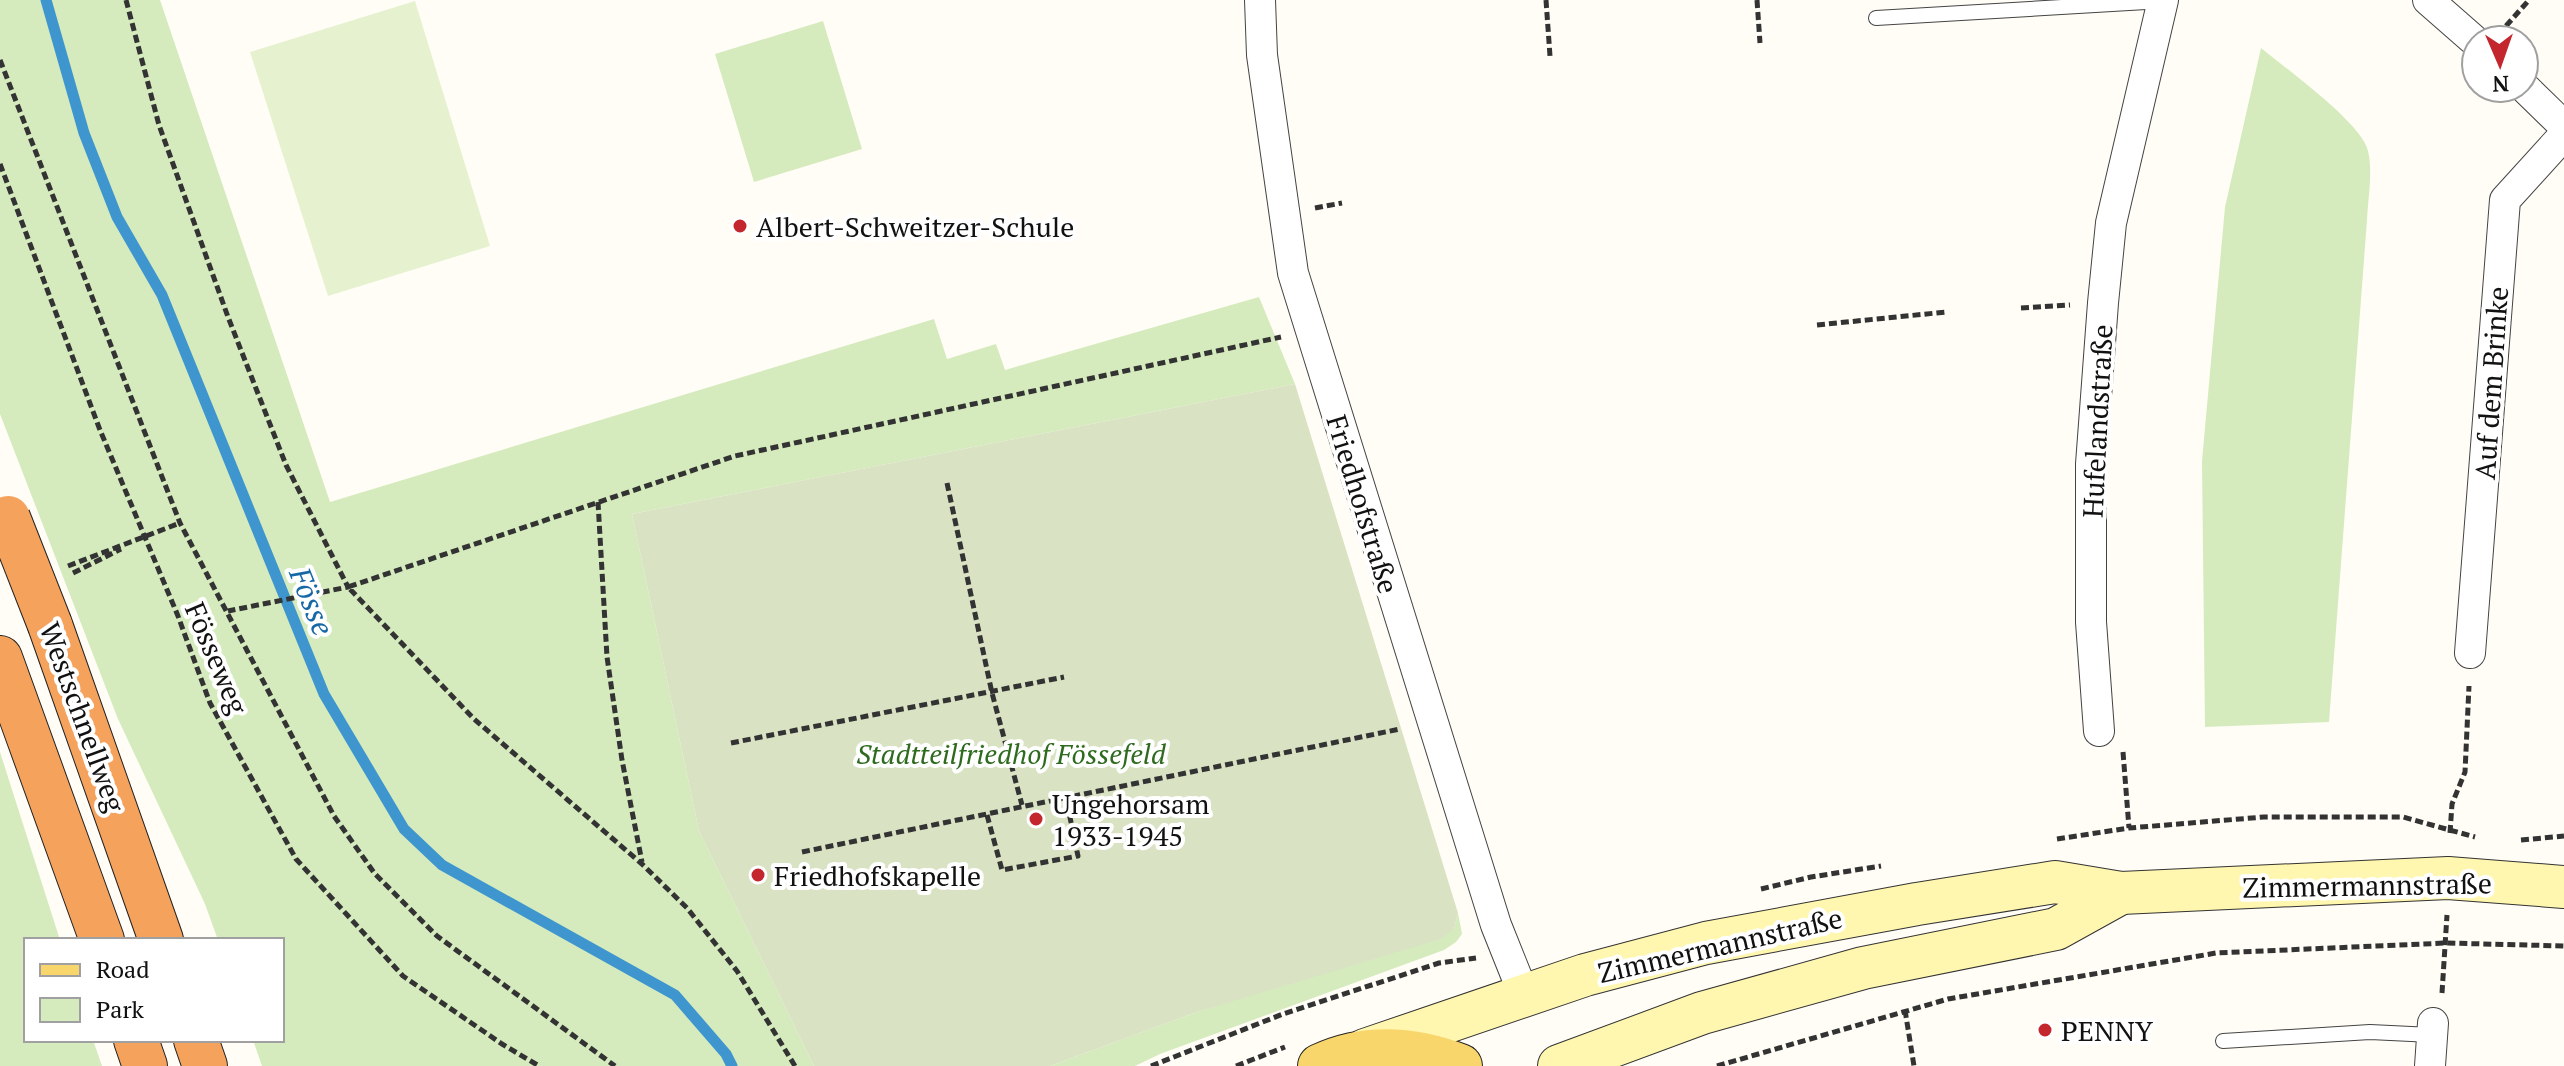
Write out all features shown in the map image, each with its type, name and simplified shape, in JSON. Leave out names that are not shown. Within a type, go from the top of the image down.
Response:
[{"type":"highway","name":"Westschnellweg","points":[[4,507],[50,625],[160,938]]},
{"type":"highway","name":"Westschnellweg","points":[[0,658],[101,938]]},
{"type":"highway","points":[[137,1042],[145,1066]]},
{"type":"highway","points":[[197,1042],[205,1066]]},
{"type":"main road","name":"Zimmermannstraße","points":[[1324,1064],[1585,975],[1706,943],[2055,882],[2121,893],[2448,878],[2564,887]]},
{"type":"main road","name":"Zimmermannstraße","points":[[1559,1066],[1702,1013],[1849,972],[2056,929],[2121,893]]},
{"type":"main road","points":[[1324,1064],[1361,1053],[1395,1049],[1429,1055],[1460,1066]]},
{"type":"street","name":"Friedhofstraße","points":[[1260,0],[1262,55],[1293,273],[1506,954],[1524,995]]},
{"type":"street","name":"Hufelandstraße","points":[[2099,731],[2091,622],[2091,464],[2103,303],[2111,223],[2163,0]]},
{"type":"street","points":[[2428,0],[2469,24]]},
{"type":"street","points":[[2540,103],[2564,126]]},
{"type":"street","name":"Auf dem Brinke","points":[[2470,653],[2505,200],[2564,135]]},
{"type":"street","points":[[2430,1066],[2432,1029]]},
{"type":"lane","points":[[1876,18],[2163,0]]},
{"type":"lane","points":[[2223,1041],[2432,1029]]},
{"type":"path","points":[[126,0],[159,125],[228,317],[286,465],[348,587],[474,719],[642,864],[687,908],[737,971],[795,1066]]},
{"type":"path","points":[[1546,0],[1550,56]]},
{"type":"path","points":[[1757,0],[1760,43]]},
{"type":"path","points":[[2503,24],[2529,0]]},
{"type":"path","points":[[0,60],[180,523],[334,816],[375,874],[437,936],[615,1066]]},
{"type":"path","name":"Fösseweg","points":[[0,164],[100,430],[178,616],[210,703],[296,859],[403,976],[539,1066]]},
{"type":"path","points":[[2021,308],[2103,303]]},
{"type":"path","points":[[1817,325],[1946,312]]},
{"type":"path","points":[[228,611],[348,587],[735,456],[1309,331]]},
{"type":"path","points":[[947,483],[992,693],[1022,805]]},
{"type":"path","points":[[598,502],[607,657],[642,864]]},
{"type":"path","points":[[143,537],[180,523]]},
{"type":"path","points":[[731,743],[1064,677]]},
{"type":"path","points":[[802,852],[1432,722]]},
{"type":"path","points":[[2099,731],[2122,734],[2129,828]]},
{"type":"path","points":[[987,814],[1002,870],[1078,856],[1066,798]]},
{"type":"path","points":[[1717,1066],[1948,999],[2216,953],[2446,943],[2564,946]]},
{"type":"path","points":[[1151,1066],[1283,1014],[1439,963],[1506,954]]},
{"type":"path","points":[[1905,1010],[1914,1066]]},
{"type":"green space","points":[[0,0],[160,0],[330,502],[934,319],[947,359],[996,344],[1005,370],[1259,297],[1295,384],[632,514],[699,831],[814,1066],[262,1066],[254,1042],[284,1042],[284,938],[217,938],[205,904],[118,719],[0,414]]},
{"type":"green space","points":[[415,1],[490,246],[328,296],[250,52]]},
{"type":"green space","points":[[823,21],[862,149],[754,182],[715,54]]},
{"type":"green space","points":[[2261,48],[2338,111],[2363,139],[2369,159],[2370,185],[2329,722],[2205,727],[2202,461],[2225,207]]},
{"type":"green space","name":"Stadtteilfriedhof Fössefeld","points":[[1295,384],[1458,913],[1454,929],[1441,939],[1197,1012],[1050,1066],[814,1066],[699,831],[632,514]]},
{"type":"green space","points":[[0,752],[59,938],[24,938],[24,1042],[94,1042],[102,1066],[0,1066]]},
{"type":"green space","points":[[1458,913],[1462,934],[1444,950],[1160,1054],[1135,1066],[1050,1066],[1197,1012],[1454,929]]},
{"type":"waterway","name":"Fösse","points":[[46,0],[84,133],[117,217],[162,295],[324,694],[404,829],[442,865],[675,995],[726,1054],[732,1066]]},
{"type":"place","name":"Albert-Schweitzer-Schule","points":[[740,226]]},
{"type":"place","name":"Ungehorsam 1933-1945","points":[[1036,819]]},
{"type":"place","name":"Friedhofskapelle","points":[[758,875]]},
{"type":"place","name":"PENNY","points":[[2045,1030]]}]
